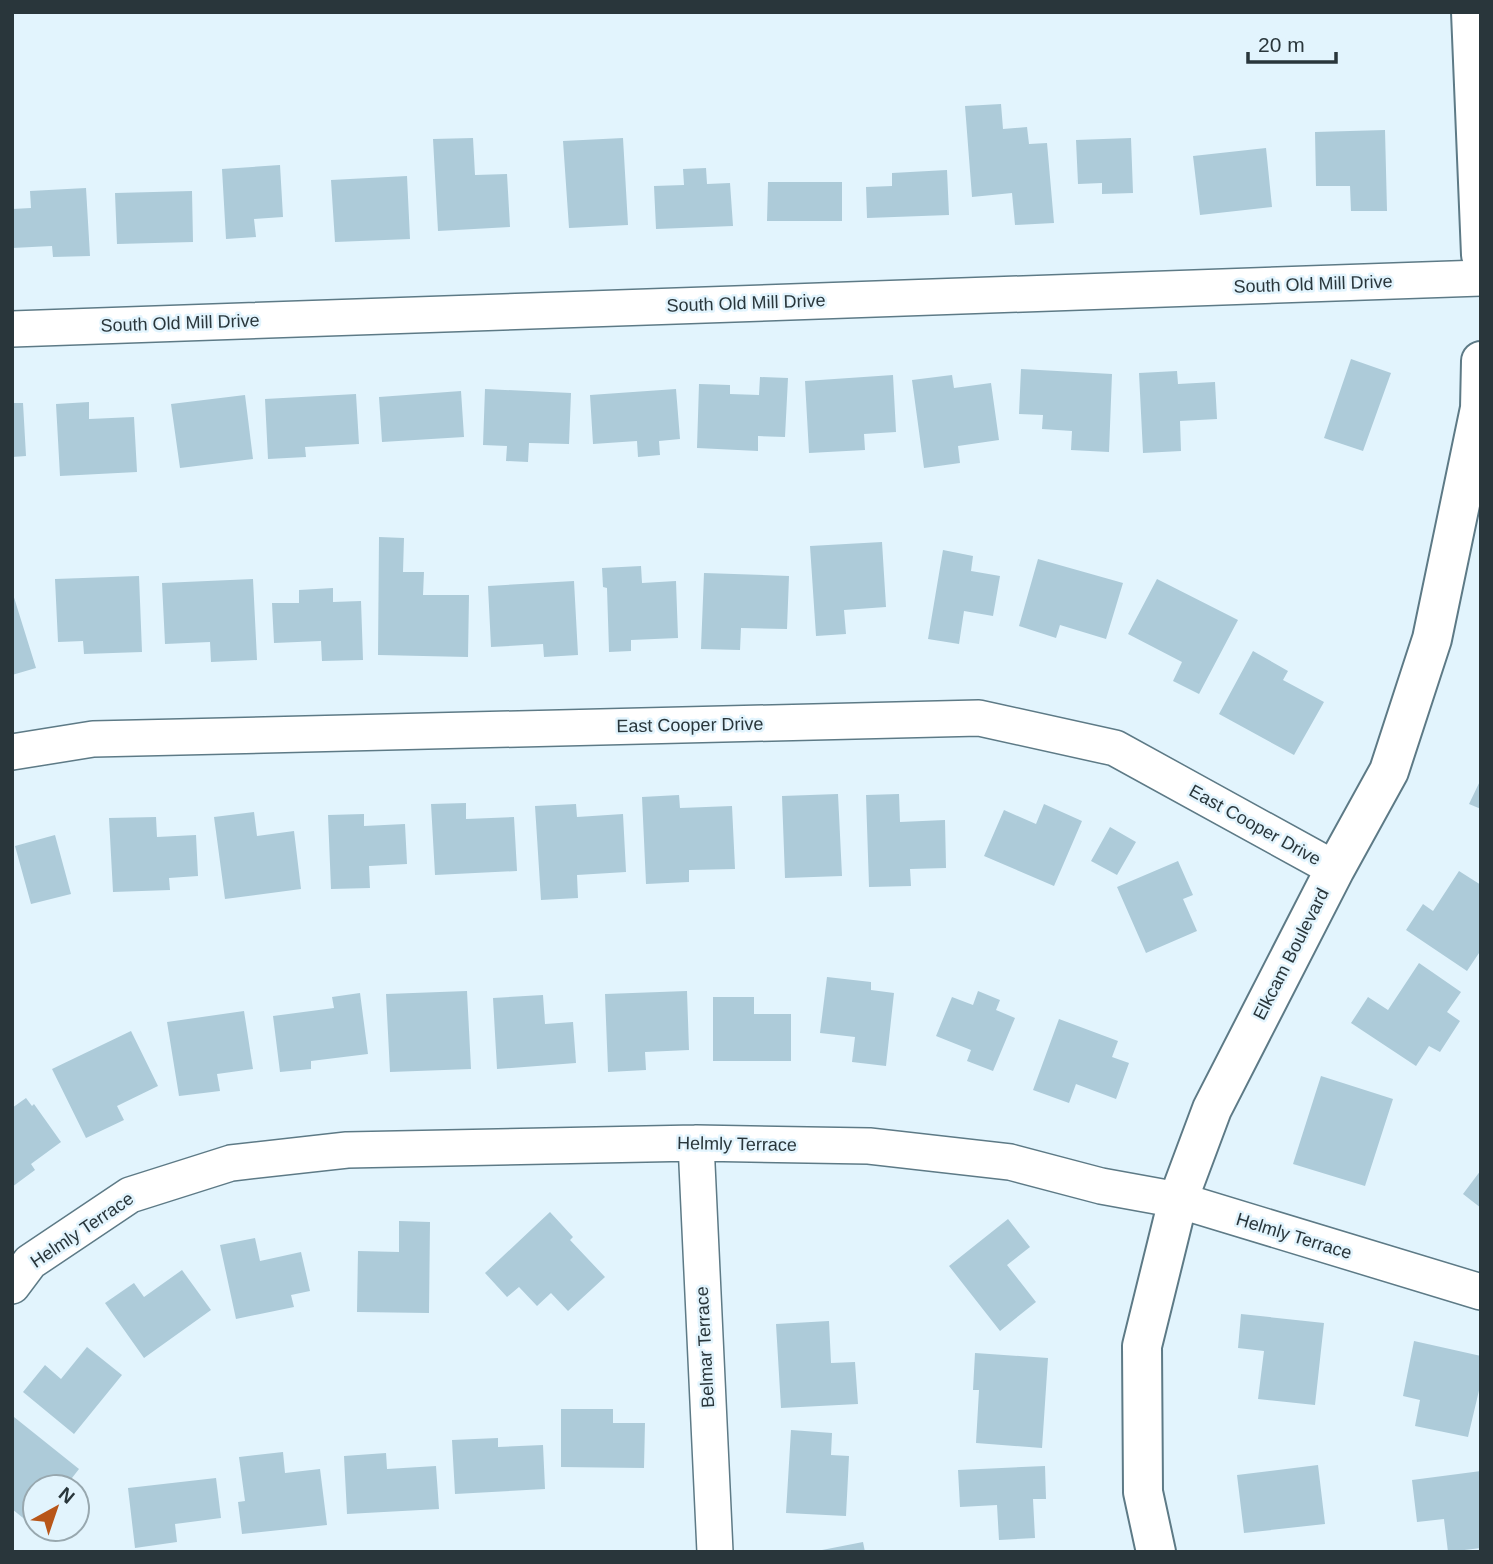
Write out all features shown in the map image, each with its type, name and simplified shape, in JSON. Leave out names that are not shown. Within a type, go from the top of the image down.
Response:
[{"type":"street","points":[[1471,12],[1481,255]]},
{"type":"street","name":"South Old Mill Drive","points":[[12,329],[1481,278]]},
{"type":"street","name":"Elkcam Boulevard","points":[[1156,1552],[1143,1492],[1142,1346],[1178,1200],[1212,1109],[1335,869],[1389,771],[1432,639],[1480,408],[1481,361]]},
{"type":"street","name":"East Cooper Drive","points":[[12,752],[93,738],[979,718],[1115,748],[1335,869]]},
{"type":"street","name":"Helmly Terrace","points":[[12,1286],[30,1262],[130,1195],[230,1163],[346,1150],[696,1143],[869,1146],[997,1161],[1101,1186],[1178,1200],[1481,1292]]},
{"type":"street","name":"Belmar Terrace","points":[[696,1143],[715,1552]]},
{"type":"building","points":[[1001,104],[1003,129],[1027,127],[1029,144],[1047,143],[1054,223],[1015,225],[1012,193],[972,197],[965,106]]},
{"type":"building","points":[[1385,130],[1387,211],[1351,211],[1350,186],[1316,186],[1315,132]]},
{"type":"building","points":[[473,138],[475,175],[507,174],[510,227],[438,231],[433,139]]},
{"type":"building","points":[[623,138],[628,225],[569,228],[563,141]]},
{"type":"building","points":[[1131,138],[1133,193],[1102,194],[1102,183],[1078,184],[1076,140]]},
{"type":"building","points":[[1266,148],[1272,207],[1200,215],[1193,156]]},
{"type":"building","points":[[280,165],[283,217],[254,219],[256,237],[226,239],[222,169]]},
{"type":"building","points":[[706,168],[707,184],[730,183],[733,226],[656,229],[654,186],[684,185],[683,169]]},
{"type":"building","points":[[947,170],[949,215],[867,218],[866,187],[892,186],[892,173]]},
{"type":"building","points":[[407,176],[410,239],[335,242],[331,180]]},
{"type":"building","points":[[768,182],[842,182],[842,221],[767,221]]},
{"type":"building","points":[[86,188],[90,256],[53,257],[52,246],[12,248],[12,209],[31,208],[30,191]]},
{"type":"building","points":[[192,191],[193,242],[117,244],[115,193]]},
{"type":"building","points":[[1351,359],[1391,373],[1363,451],[1324,438]]},
{"type":"building","points":[[1021,369],[1112,374],[1109,452],[1071,450],[1072,431],[1042,429],[1043,415],[1019,414]]},
{"type":"building","points":[[1177,371],[1178,384],[1215,382],[1217,419],[1180,421],[1181,451],[1143,453],[1139,373]]},
{"type":"building","points":[[893,375],[896,432],[864,434],[865,450],[809,453],[805,381]]},
{"type":"building","points":[[952,375],[954,388],[991,383],[999,440],[958,446],[960,463],[924,468],[912,380]]},
{"type":"building","points":[[760,377],[788,378],[785,437],[758,436],[758,451],[697,448],[699,384],[730,385],[730,394],[759,395]]},
{"type":"building","points":[[485,389],[571,393],[569,444],[529,443],[528,462],[506,461],[507,446],[483,445]]},
{"type":"building","points":[[676,389],[680,439],[659,441],[660,455],[638,457],[637,441],[593,444],[590,395]]},
{"type":"building","points":[[461,391],[464,437],[382,442],[379,397]]},
{"type":"building","points":[[356,394],[359,444],[305,447],[306,457],[268,459],[265,399]]},
{"type":"building","points":[[245,395],[253,459],[180,468],[171,404]]},
{"type":"building","points":[[89,402],[89,419],[134,417],[137,472],[60,476],[56,404]]},
{"type":"building","points":[[12,403],[23,403],[26,456],[12,457]]},
{"type":"building","points":[[379,537],[404,538],[403,572],[424,572],[423,595],[469,595],[468,657],[378,655]]},
{"type":"building","points":[[882,542],[886,607],[844,610],[846,634],[816,636],[810,546]]},
{"type":"building","points":[[943,550],[973,556],[971,571],[1000,576],[993,616],[964,611],[959,644],[928,639]]},
{"type":"building","points":[[1038,559],[1123,583],[1106,639],[1060,625],[1056,638],[1019,626]]},
{"type":"building","points":[[641,566],[642,583],[676,581],[678,638],[631,640],[631,651],[609,652],[607,588],[603,587],[602,568]]},
{"type":"building","points":[[704,573],[789,576],[787,629],[741,628],[740,650],[701,649]]},
{"type":"building","points":[[139,576],[142,652],[84,654],[83,641],[58,642],[55,579]]},
{"type":"building","points":[[253,579],[257,660],[211,662],[210,642],[165,644],[162,583]]},
{"type":"building","points":[[1157,579],[1238,620],[1199,694],[1173,681],[1182,662],[1128,634]]},
{"type":"building","points":[[574,581],[578,655],[544,657],[543,644],[491,647],[488,586]]},
{"type":"building","points":[[333,588],[333,602],[361,601],[363,660],[322,661],[321,641],[274,643],[272,603],[299,603],[299,590]]},
{"type":"building","points":[[12,591],[36,668],[12,675]]},
{"type":"building","points":[[1253,651],[1288,671],[1283,680],[1324,702],[1294,755],[1219,714]]},
{"type":"building","points":[[1481,779],[1481,809],[1469,804]]},
{"type":"building","points":[[838,794],[842,876],[785,878],[782,796]]},
{"type":"building","points":[[899,794],[900,822],[945,820],[946,868],[910,869],[911,886],[869,887],[866,795]]},
{"type":"building","points":[[679,795],[680,808],[732,806],[735,869],[689,870],[689,882],[646,884],[642,797]]},
{"type":"building","points":[[466,803],[466,819],[514,817],[517,871],[435,875],[431,804]]},
{"type":"building","points":[[576,804],[577,817],[623,814],[626,872],[577,875],[578,898],[541,900],[535,806]]},
{"type":"building","points":[[1044,804],[1082,821],[1054,886],[984,856],[1004,810],[1036,824]]},
{"type":"building","points":[[254,812],[257,836],[294,831],[301,889],[225,899],[214,817]]},
{"type":"building","points":[[364,814],[364,826],[405,824],[407,864],[369,866],[370,888],[331,889],[328,815]]},
{"type":"building","points":[[156,817],[157,837],[196,835],[198,876],[169,878],[170,890],[113,892],[109,818]]},
{"type":"building","points":[[1110,827],[1136,842],[1117,875],[1091,861]]},
{"type":"building","points":[[55,835],[71,894],[31,904],[15,846]]},
{"type":"building","points":[[1178,861],[1193,895],[1183,899],[1197,931],[1146,953],[1117,887]]},
{"type":"building","points":[[1459,871],[1481,885],[1481,950],[1467,971],[1406,930],[1423,904],[1433,911]]},
{"type":"building","points":[[1419,963],[1461,992],[1447,1012],[1460,1021],[1440,1052],[1429,1046],[1416,1066],[1351,1023],[1368,997],[1388,1010]]},
{"type":"building","points":[[827,977],[871,982],[871,990],[894,993],[886,1066],[852,1062],[855,1037],[820,1033]]},
{"type":"building","points":[[467,991],[471,1069],[390,1072],[386,994]]},
{"type":"building","points":[[687,991],[689,1050],[645,1052],[646,1070],[608,1072],[605,994]]},
{"type":"building","points":[[978,991],[1000,1000],[996,1010],[1015,1018],[993,1071],[967,1061],[971,1050],[936,1036],[952,997],[973,1005]]},
{"type":"building","points":[[360,993],[368,1054],[311,1061],[311,1069],[280,1072],[273,1016],[334,1008],[332,997]]},
{"type":"building","points":[[543,995],[545,1024],[573,1022],[576,1063],[497,1069],[493,998]]},
{"type":"building","points":[[713,997],[754,997],[754,1014],[791,1014],[791,1061],[713,1061]]},
{"type":"building","points":[[244,1011],[253,1069],[217,1074],[220,1091],[179,1096],[167,1022]]},
{"type":"building","points":[[1059,1019],[1118,1041],[1112,1057],[1129,1063],[1116,1099],[1076,1084],[1069,1103],[1033,1090]]},
{"type":"building","points":[[131,1031],[158,1086],[117,1106],[124,1120],[86,1138],[52,1069]]},
{"type":"building","points":[[1321,1076],[1393,1099],[1365,1186],[1293,1164]]},
{"type":"building","points":[[26,1098],[32,1106],[34,1104],[61,1142],[31,1164],[35,1170],[12,1187],[12,1108]]},
{"type":"building","points":[[1481,1170],[1481,1208],[1463,1194]]},
{"type":"building","points":[[550,1212],[573,1237],[570,1240],[605,1277],[568,1311],[551,1293],[537,1306],[519,1287],[507,1297],[485,1273]]},
{"type":"building","points":[[1008,1219],[1030,1247],[1007,1265],[1036,1302],[1000,1331],[949,1266]]},
{"type":"building","points":[[399,1221],[430,1222],[429,1313],[357,1312],[358,1251],[399,1252]]},
{"type":"building","points":[[255,1238],[260,1261],[301,1252],[310,1291],[291,1295],[294,1307],[236,1319],[220,1245]]},
{"type":"building","points":[[182,1270],[211,1310],[144,1358],[105,1303],[134,1283],[144,1297]]},
{"type":"building","points":[[1241,1314],[1324,1323],[1315,1405],[1258,1399],[1264,1351],[1238,1348]]},
{"type":"building","points":[[829,1321],[831,1363],[855,1362],[858,1404],[781,1408],[776,1324]]},
{"type":"building","points":[[1414,1341],[1481,1356],[1481,1382],[1468,1437],[1415,1426],[1420,1400],[1403,1396]]},
{"type":"building","points":[[87,1347],[122,1375],[74,1434],[23,1392],[45,1365],[61,1379]]},
{"type":"building","points":[[975,1353],[1048,1358],[1042,1448],[976,1443],[979,1390],[973,1390]]},
{"type":"building","points":[[561,1409],[613,1409],[613,1423],[645,1423],[644,1468],[561,1467]]},
{"type":"building","points":[[14,1417],[79,1469],[76,1473],[21,1473],[21,1516],[12,1509]]},
{"type":"building","points":[[791,1430],[832,1433],[831,1455],[849,1456],[846,1516],[786,1513]]},
{"type":"building","points":[[498,1438],[498,1447],[543,1445],[545,1489],[455,1494],[452,1440]]},
{"type":"building","points":[[283,1452],[285,1473],[320,1469],[327,1525],[242,1534],[238,1502],[245,1501],[239,1457]]},
{"type":"building","points":[[386,1453],[387,1469],[436,1466],[439,1509],[347,1514],[344,1456]]},
{"type":"building","points":[[1318,1465],[1325,1524],[1244,1533],[1237,1475]]},
{"type":"building","points":[[1045,1466],[1046,1499],[1033,1499],[1035,1538],[999,1540],[997,1505],[960,1507],[958,1470]]},
{"type":"building","points":[[1481,1471],[1481,1548],[1448,1552],[1444,1519],[1417,1522],[1412,1480]]},
{"type":"building","points":[[216,1478],[221,1518],[175,1524],[177,1542],[135,1548],[128,1488]]},
{"type":"building","points":[[863,1542],[865,1552],[822,1552],[822,1550]]}]
